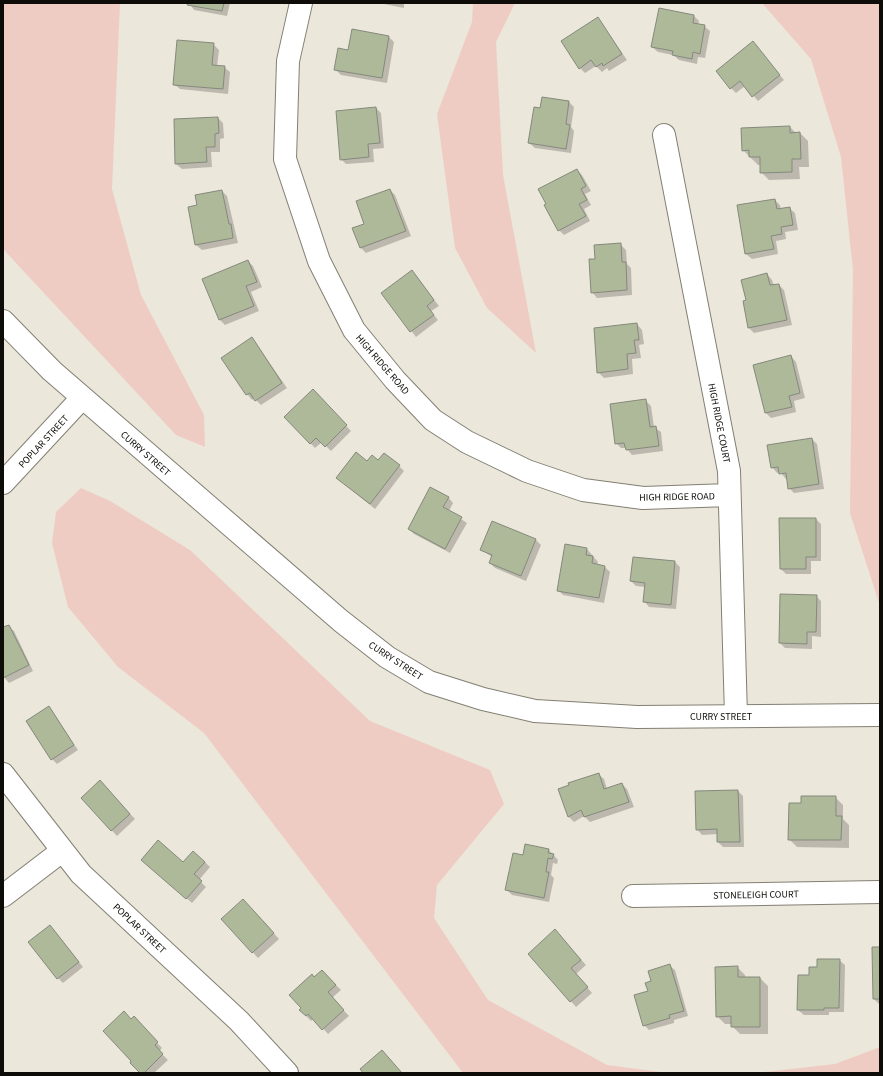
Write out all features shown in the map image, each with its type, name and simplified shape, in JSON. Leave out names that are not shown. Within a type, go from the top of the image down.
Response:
[{"type":"street","name":"HIGH RIDGE ROAD","points":[[301,3],[288,61],[285,159],[319,261],[354,330],[395,380],[433,420],[467,442],[527,471],[583,490],[642,498],[729,495]]},
{"type":"street","name":"HIGH RIDGE COURT","points":[[664,135],[729,471],[736,716]]},
{"type":"street","name":"CURRY STREET","points":[[3,321],[52,371],[82,398],[341,621],[387,657],[429,682],[483,699],[535,711],[637,717],[880,715]]},
{"type":"street","name":"POPLAR STREET","points":[[3,483],[82,398]]},
{"type":"street","name":"POPLAR STREET","points":[[3,774],[81,874],[239,1021],[287,1073]]},
{"type":"street","points":[[3,896],[62,851]]},
{"type":"street","name":"STONELEIGH COURT","points":[[633,896],[880,892]]},
{"type":"shaded area","points":[[3,3],[120,3],[112,189],[141,295],[204,415],[205,447],[176,435],[3,249]]},
{"type":"shaded area","points":[[473,3],[515,3],[496,42],[503,175],[536,353],[487,308],[455,248],[437,114],[472,22]]},
{"type":"shaded area","points":[[762,3],[880,3],[880,606],[850,513],[853,270],[841,157],[811,59]]},
{"type":"shaded area","points":[[81,488],[110,501],[190,550],[370,721],[490,770],[504,804],[437,885],[434,918],[488,1000],[607,1065],[669,1073],[463,1073],[204,733],[118,667],[68,607],[52,543],[56,512]]},
{"type":"shaded area","points":[[880,1047],[880,1073],[755,1073],[835,1064]]},
{"type":"building","points":[[188,3],[224,3],[222,11],[187,5]]},
{"type":"building","points":[[659,8],[694,15],[693,23],[705,25],[700,54],[693,52],[692,59],[672,55],[673,51],[651,47]]},
{"type":"building","points":[[598,17],[622,54],[603,66],[602,63],[596,67],[591,60],[579,69],[561,41]]},
{"type":"building","points":[[352,29],[389,36],[382,78],[334,70],[338,48],[348,50]]},
{"type":"building","points":[[177,40],[214,43],[212,65],[225,66],[223,89],[173,85]]},
{"type":"building","points":[[753,41],[780,75],[752,97],[740,81],[730,89],[716,71]]},
{"type":"building","points":[[542,97],[569,101],[566,124],[570,125],[566,149],[528,143],[534,107],[540,108]]},
{"type":"building","points":[[376,107],[380,143],[368,144],[369,157],[340,160],[336,111]]},
{"type":"building","points":[[218,117],[219,133],[215,134],[215,147],[206,147],[207,162],[175,164],[174,119]]},
{"type":"building","points":[[790,126],[790,133],[800,132],[801,159],[792,159],[792,172],[760,173],[760,157],[749,157],[749,150],[742,151],[741,128]]},
{"type":"building","points":[[577,169],[586,186],[581,189],[587,200],[579,204],[586,216],[558,231],[544,205],[546,204],[538,189]]},
{"type":"building","points":[[390,189],[406,231],[360,248],[352,228],[364,224],[356,201]]},
{"type":"building","points":[[222,190],[233,238],[195,245],[188,207],[197,205],[195,195]]},
{"type":"building","points":[[775,199],[777,209],[790,207],[793,225],[781,227],[782,234],[771,236],[774,249],[745,254],[737,205]]},
{"type":"building","points":[[621,243],[622,262],[626,262],[627,290],[591,293],[589,259],[595,259],[594,245]]},
{"type":"building","points":[[248,260],[257,282],[246,286],[254,306],[219,320],[202,279]]},
{"type":"building","points":[[412,270],[434,300],[427,306],[434,315],[410,332],[381,293]]},
{"type":"building","points":[[767,273],[770,285],[779,284],[787,320],[748,328],[743,301],[746,300],[741,280]]},
{"type":"building","points":[[637,323],[639,340],[634,340],[636,353],[627,354],[628,369],[597,373],[594,328]]},
{"type":"building","points":[[252,337],[282,383],[255,401],[250,393],[246,395],[221,358]]},
{"type":"building","points":[[791,355],[800,393],[789,396],[792,407],[765,413],[753,365]]},
{"type":"building","points":[[313,389],[347,425],[325,447],[316,438],[310,444],[284,417]]},
{"type":"building","points":[[646,399],[650,427],[656,426],[659,446],[626,450],[624,443],[615,444],[610,404]]},
{"type":"building","points":[[812,438],[819,484],[788,489],[786,473],[779,474],[778,467],[771,468],[767,445]]},
{"type":"building","points":[[356,452],[367,461],[372,455],[378,460],[384,453],[400,465],[370,504],[336,478]]},
{"type":"building","points":[[430,487],[449,497],[443,507],[462,517],[445,549],[408,529]]},
{"type":"building","points":[[779,518],[816,518],[816,557],[806,557],[806,569],[780,569]]},
{"type":"building","points":[[492,521],[536,539],[521,576],[489,563],[492,555],[480,550]]},
{"type":"building","points":[[565,544],[587,548],[586,555],[593,556],[592,563],[605,566],[599,598],[557,591]]},
{"type":"building","points":[[633,557],[675,561],[671,605],[643,602],[645,583],[630,581]]},
{"type":"building","points":[[780,594],[817,595],[816,632],[807,632],[807,644],[779,643]]},
{"type":"building","points":[[9,625],[29,665],[3,678],[3,627]]},
{"type":"building","points":[[49,706],[74,745],[51,760],[26,721]]},
{"type":"building","points":[[599,773],[604,789],[622,783],[629,802],[584,817],[581,810],[568,817],[558,789],[569,785],[568,783]]},
{"type":"building","points":[[100,780],[130,814],[111,831],[81,798]]},
{"type":"building","points":[[738,790],[740,842],[717,842],[717,829],[696,830],[695,791]]},
{"type":"building","points":[[801,796],[836,796],[836,816],[842,816],[841,840],[788,840],[789,803],[801,803]]},
{"type":"building","points":[[158,840],[183,862],[193,851],[205,862],[194,874],[202,881],[186,899],[141,860]]},
{"type":"building","points":[[525,844],[549,849],[548,853],[554,854],[552,859],[548,858],[546,872],[549,872],[544,898],[505,890],[513,853],[523,855]]},
{"type":"building","points":[[243,899],[274,933],[252,953],[221,919]]},
{"type":"building","points":[[50,925],[79,962],[57,979],[28,942]]},
{"type":"building","points":[[555,929],[581,960],[571,968],[588,987],[570,1002],[528,954]]},
{"type":"building","points":[[872,947],[880,947],[880,999],[873,999]]},
{"type":"building","points":[[817,959],[840,959],[839,1008],[824,1008],[824,1010],[797,1010],[798,975],[809,975],[809,967],[817,967]]},
{"type":"building","points":[[670,964],[684,1011],[669,1015],[670,1018],[643,1026],[634,995],[648,991],[645,983],[651,981],[648,971]]},
{"type":"building","points":[[738,966],[738,977],[760,977],[760,1027],[731,1027],[731,1016],[716,1017],[715,967]]},
{"type":"building","points":[[322,970],[336,985],[328,992],[344,1010],[322,1030],[308,1014],[306,1016],[299,1010],[301,1008],[289,995],[312,974],[314,977]]},
{"type":"building","points":[[124,1011],[131,1019],[134,1016],[158,1042],[155,1045],[163,1054],[144,1073],[140,1073],[130,1063],[131,1061],[103,1031]]},
{"type":"building","points":[[382,1050],[402,1073],[363,1073],[360,1069]]}]
